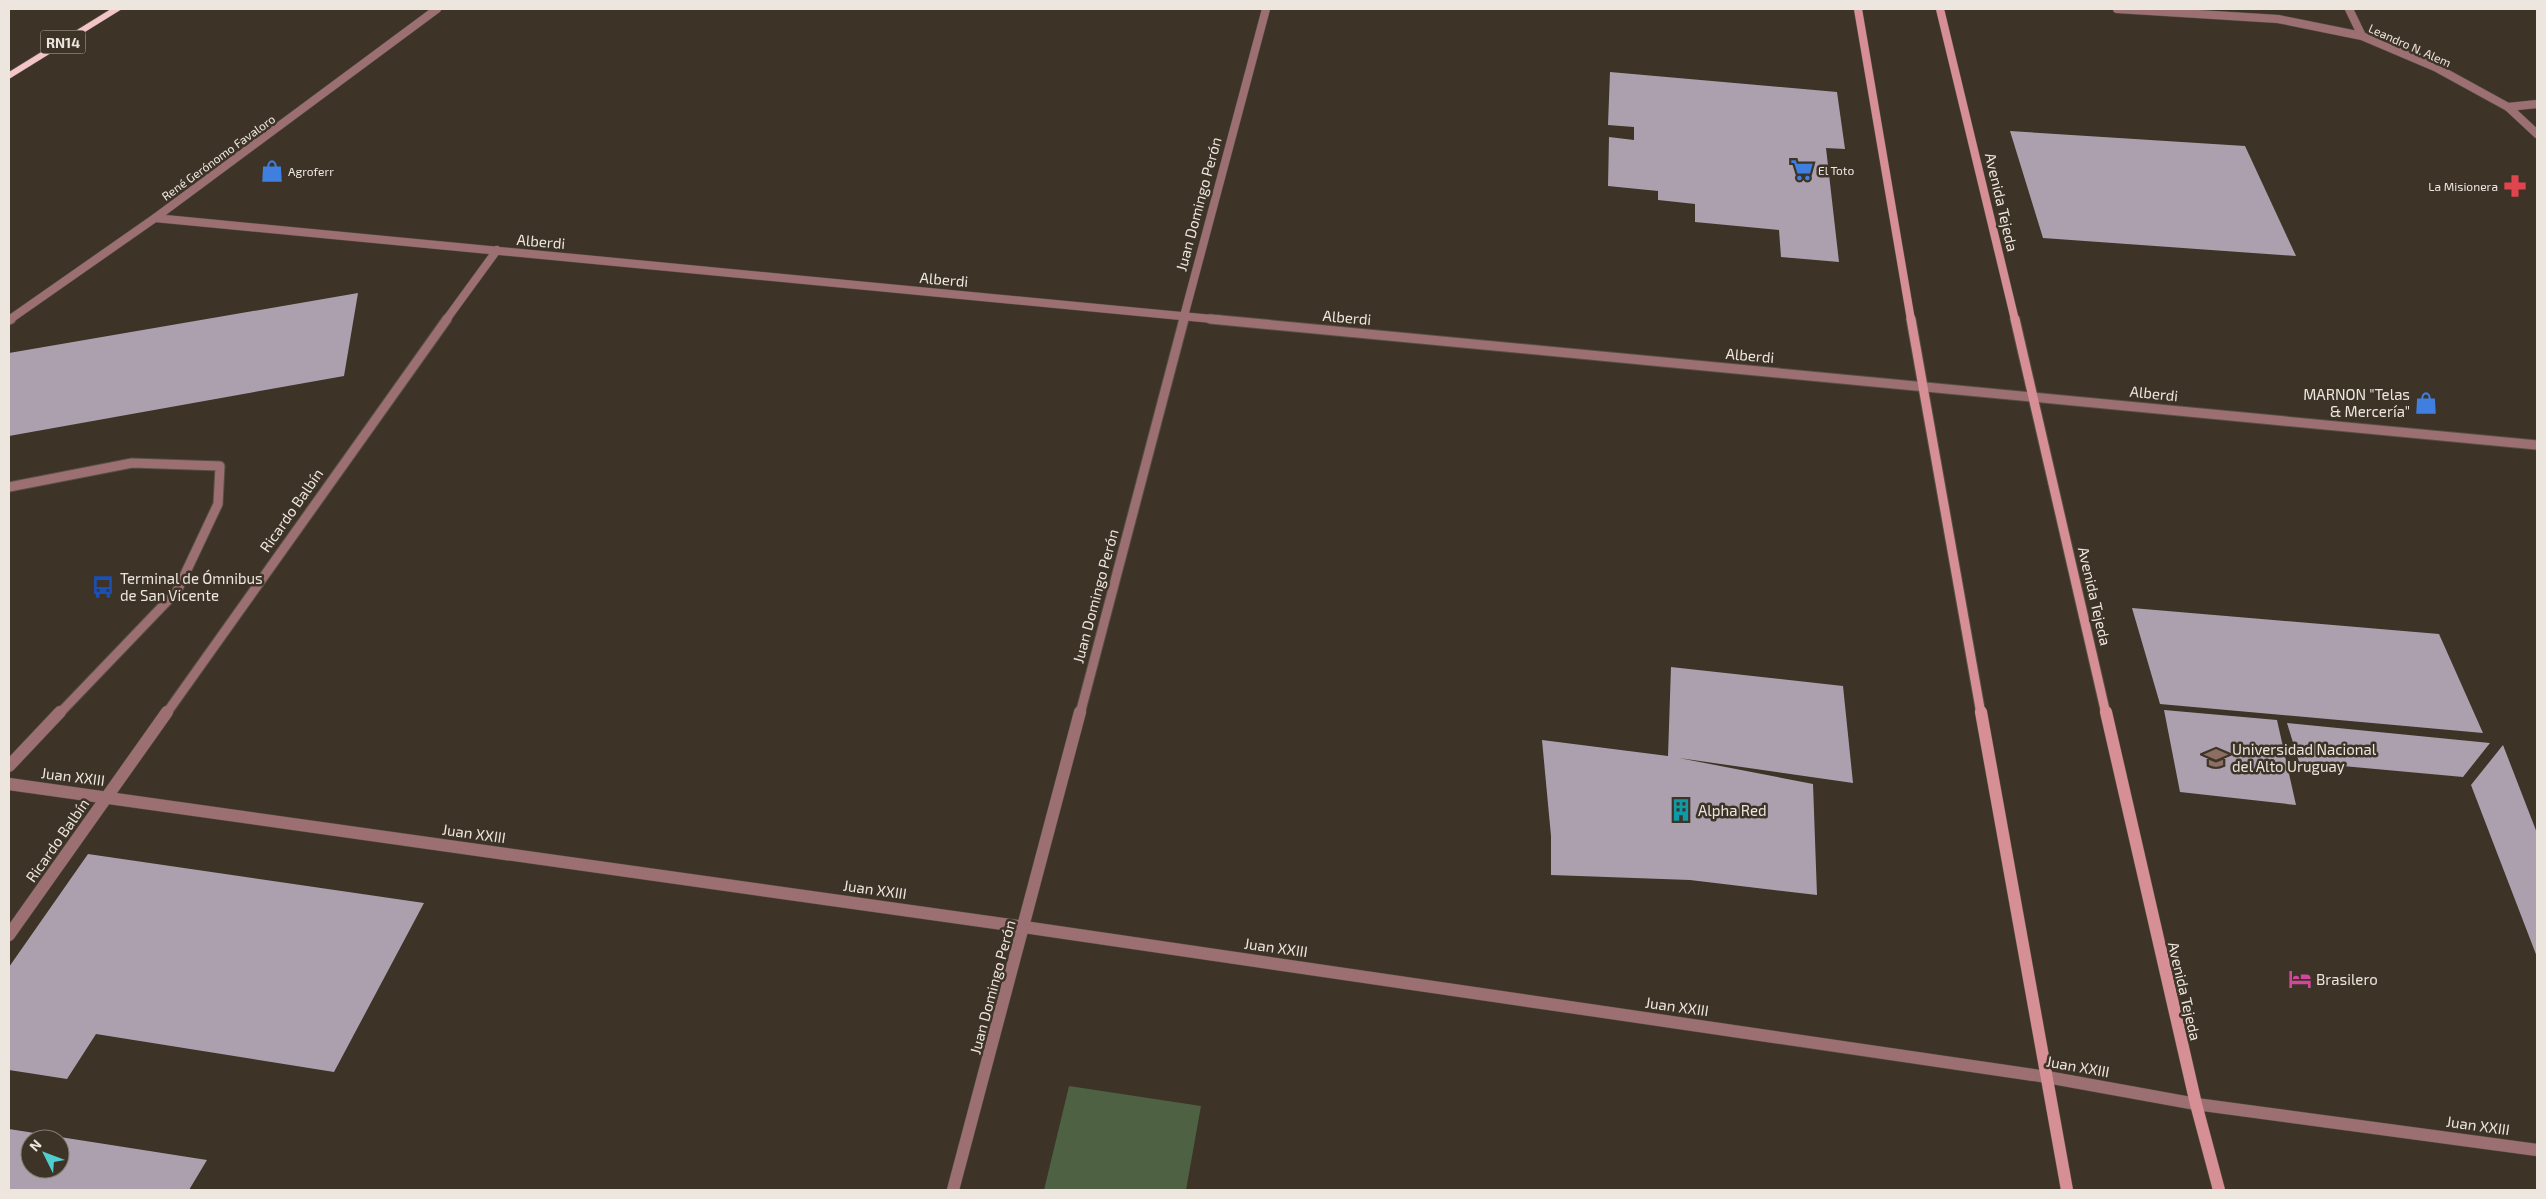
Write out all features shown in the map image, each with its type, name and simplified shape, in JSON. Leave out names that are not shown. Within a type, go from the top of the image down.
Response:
[{"type":"highway","name":"RN14","points":[[9,76],[117,9]]},
{"type":"main road","points":[[1858,9],[1922,385],[2068,1190]]},
{"type":"main road","name":"Avenida Tejeda","points":[[1940,9],[2033,395],[2196,1104],[2219,1190]]},
{"type":"street","name":"René Gerónomo Favaloro","points":[[9,320],[155,218],[437,9]]},
{"type":"street","name":"Juan Domingo Perón","points":[[953,1190],[1266,9]]},
{"type":"street","name":"Leandro N. Alem","points":[[2117,9],[2278,19],[2362,36],[2435,67],[2508,107],[2537,134]]},
{"type":"street","points":[[2349,9],[2362,36]]},
{"type":"street","points":[[2508,107],[2537,104]]},
{"type":"street","name":"Alberdi","points":[[155,218],[2033,395],[2537,445]]},
{"type":"street","name":"Ricardo Balbín","points":[[9,935],[105,797],[497,250]]},
{"type":"street","points":[[9,487],[132,463],[220,466],[218,504],[177,591],[9,766]]},
{"type":"street","name":"Juan XXIII","points":[[9,784],[1024,927],[2047,1077],[2196,1104],[2537,1150]]},
{"type":"green space","points":[[1069,1086],[1201,1106],[1186,1190],[1044,1190]]},
{"type":"building","points":[[1610,72],[1837,92],[1845,149],[1826,148],[1839,262],[1781,257],[1779,230],[1695,222],[1695,204],[1658,200],[1658,191],[1608,186],[1609,137],[1634,140],[1634,127],[1608,125]]},
{"type":"building","points":[[2010,131],[2245,146],[2296,256],[2043,238]]},
{"type":"building","points":[[358,293],[344,376],[9,436],[9,353]]},
{"type":"building","points":[[2132,608],[2439,634],[2483,733],[2160,704]]},
{"type":"building","name":"Alpha Red","points":[[1671,667],[1843,686],[1853,783],[1679,758],[1813,784],[1817,895],[1690,880],[1551,875],[1551,836],[1542,740],[1668,756]]},
{"type":"building","points":[[2164,710],[2277,720],[2296,805],[2180,792]]},
{"type":"building","points":[[2287,723],[2490,743],[2463,777],[2299,762]]},
{"type":"building","points":[[2503,745],[2537,833],[2537,957],[2471,785]]},
{"type":"building","points":[[88,854],[424,903],[334,1072],[96,1034],[67,1079],[9,1070],[9,967]]},
{"type":"building","points":[[9,1129],[20,1131],[20,1179],[70,1179],[70,1139],[207,1160],[189,1190],[9,1190]]},
{"type":"place","name":"El Toto","points":[[1802,170]]},
{"type":"place","name":"Agroferr","points":[[272,171]]},
{"type":"place","name":"La Misionera","points":[[2515,186]]},
{"type":"place","name":"MARNON \"Telas & Mercería\"","points":[[2426,403]]},
{"type":"place","name":"Terminal de Ómnibus de San Vicente","points":[[103,587]]},
{"type":"place","name":"Universidad Nacional del Alto Uruguay","points":[[2216,758]]},
{"type":"place","name":"Alpha Red","points":[[1681,810]]},
{"type":"place","name":"Brasilero","points":[[2300,979]]}]
